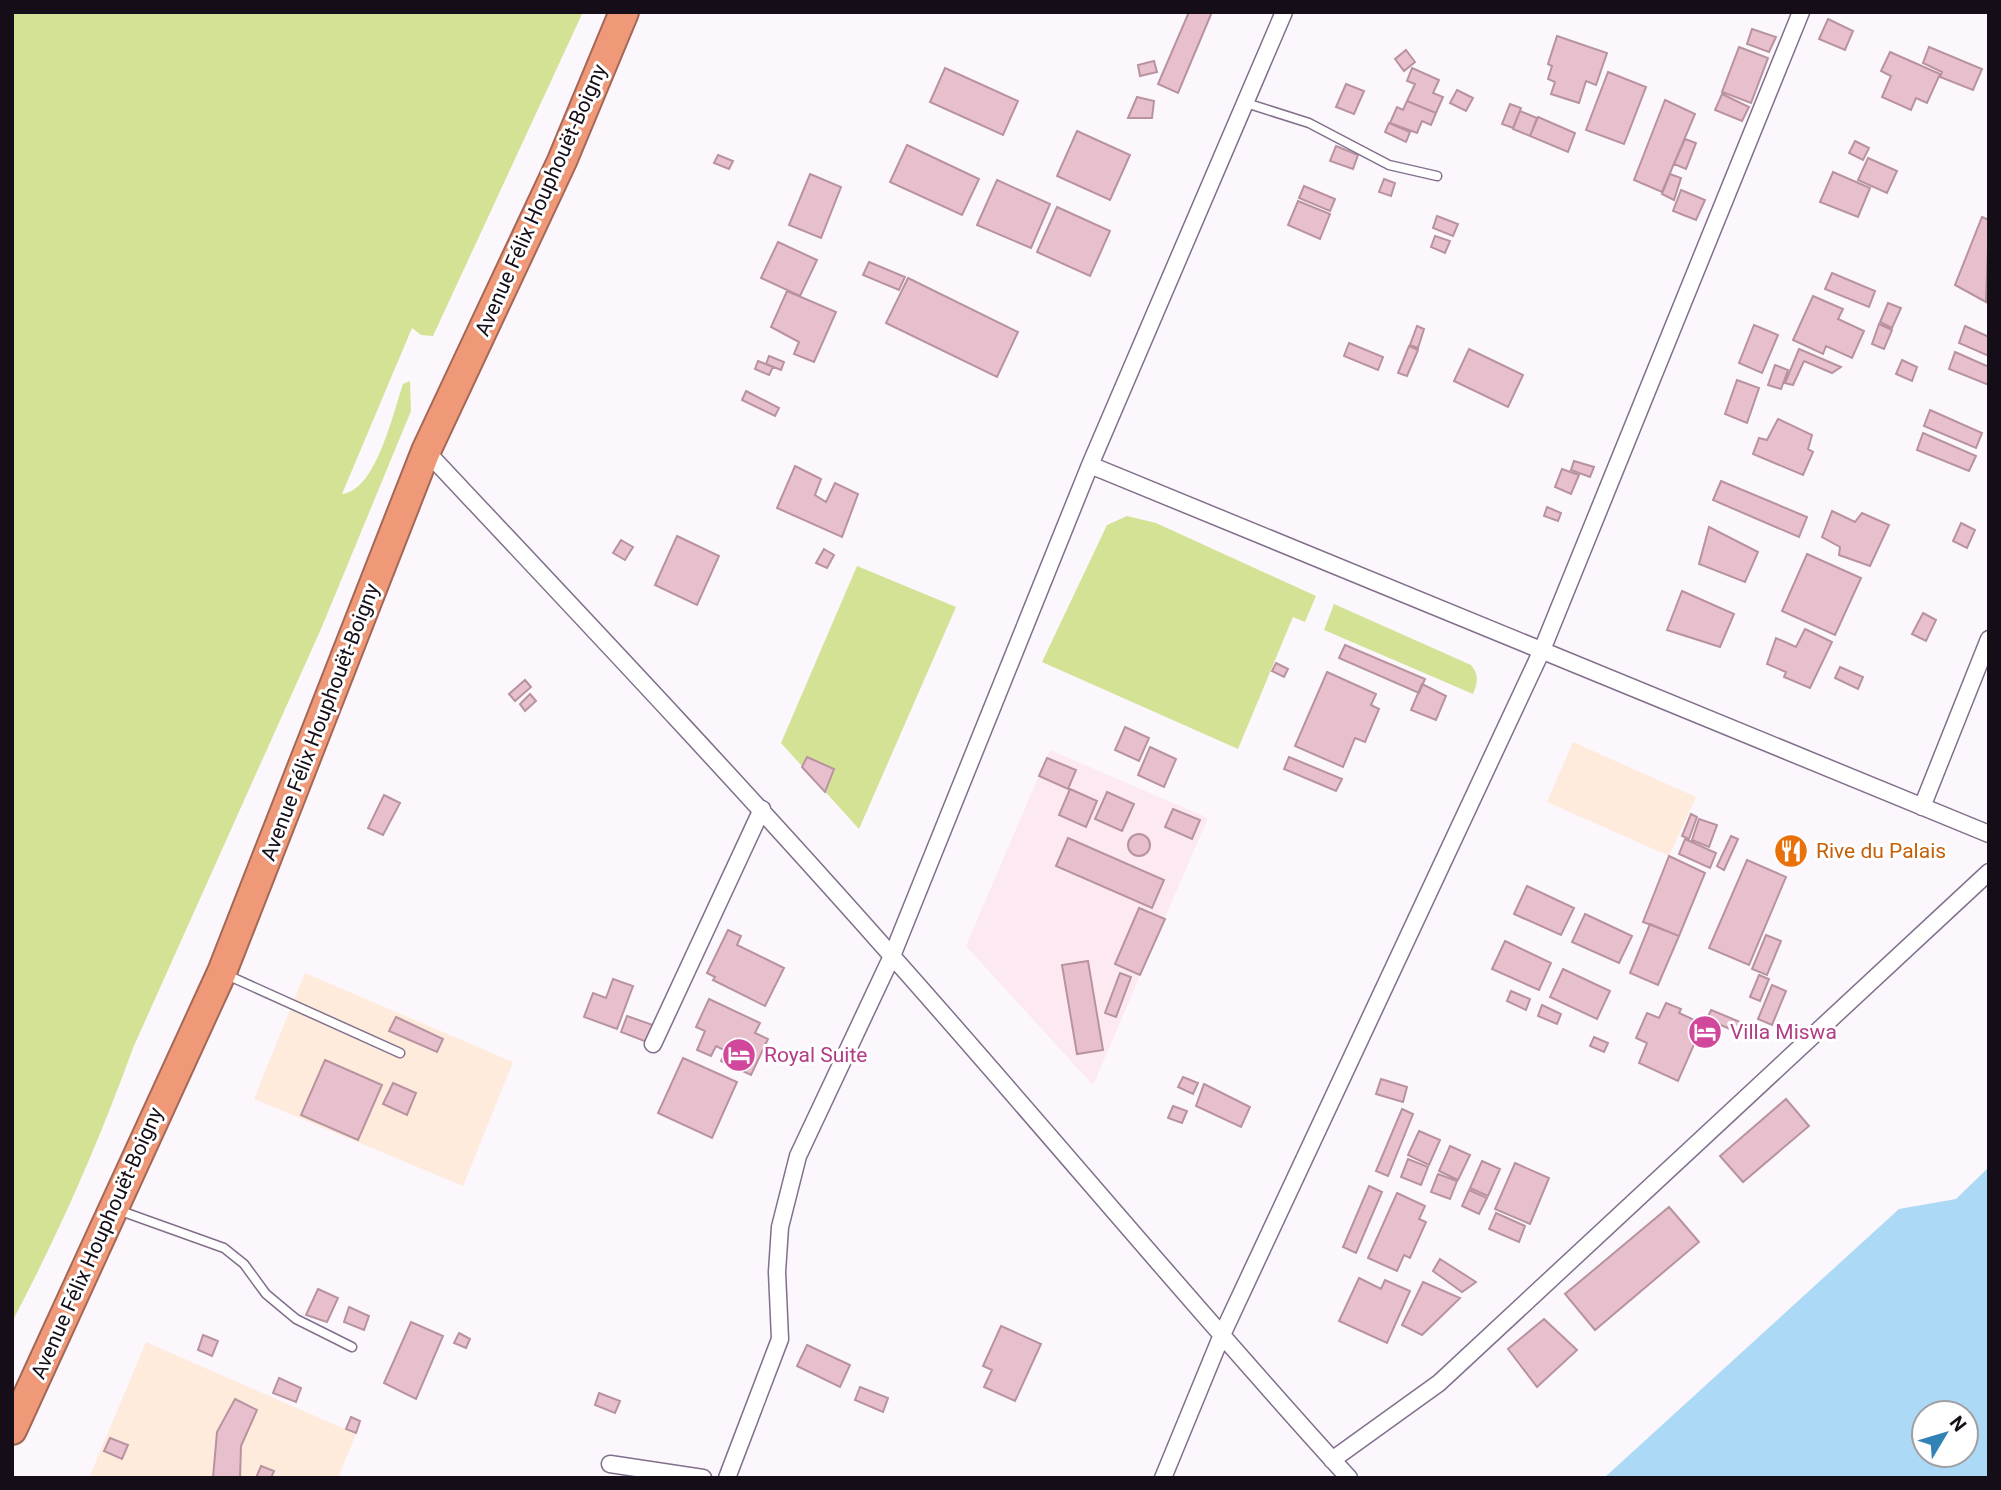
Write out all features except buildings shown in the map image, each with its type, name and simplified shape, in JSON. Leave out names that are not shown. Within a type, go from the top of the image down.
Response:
[{"type":"highway","name":"Avenue Félix Houphouët-Boigny","points":[[12,1430],[222,972],[426,451],[562,161],[624,12]]},
{"type":"street","points":[[727,1478],[780,1339],[777,1272],[780,1227],[798,1156],[892,956],[1090,465],[1284,12]]},
{"type":"street","points":[[1163,1478],[1221,1337],[1542,650],[1801,12]]},
{"type":"street","points":[[426,451],[762,809],[1077,1165],[1221,1337],[1349,1478]]},
{"type":"street","points":[[1090,465],[1989,834]]},
{"type":"street","points":[[1922,807],[1989,639]]},
{"type":"street","points":[[653,1044],[762,809]]},
{"type":"street","points":[[1332,1460],[1439,1383],[1989,872]]},
{"type":"street","points":[[610,1464],[703,1478]]},
{"type":"lane","points":[[1246,103],[1309,123],[1389,165],[1437,176]]},
{"type":"lane","points":[[222,972],[400,1053]]},
{"type":"lane","points":[[112,1208],[224,1248],[244,1264],[266,1294],[296,1319],[352,1347]]},
{"type":"shaded area","points":[[1573,742],[1696,797],[1669,856],[1547,802]]},
{"type":"shaded area","points":[[1050,750],[1208,818],[1093,1085],[966,946]]},
{"type":"shaded area","points":[[305,973],[513,1062],[463,1186],[254,1099]]},
{"type":"shaded area","points":[[146,1342],[356,1434],[338,1478],[89,1478]]},
{"type":"green space","points":[[12,12],[583,12],[433,336],[421,335],[412,328],[342,494],[354,490],[374,466],[403,384],[410,381],[411,411],[321,629],[133,1048],[77,1187],[12,1322]]},
{"type":"green space","points":[[1127,516],[1156,523],[1316,596],[1305,622],[1293,617],[1238,749],[1042,662],[1107,525]]},
{"type":"green space","points":[[857,566],[956,607],[859,829],[781,743]]},
{"type":"green space","points":[[1334,604],[1471,665],[1477,679],[1473,694],[1324,630]]},
{"type":"water","points":[[1989,1167],[1989,1478],[1604,1478],[1899,1209],[1956,1199]]},
{"type":"place","name":"Rive du Palais","points":[[1791,851]]},
{"type":"place","name":"Villa Miswa","points":[[1705,1032]]},
{"type":"place","name":"Royal Suite","points":[[739,1055]]}]
